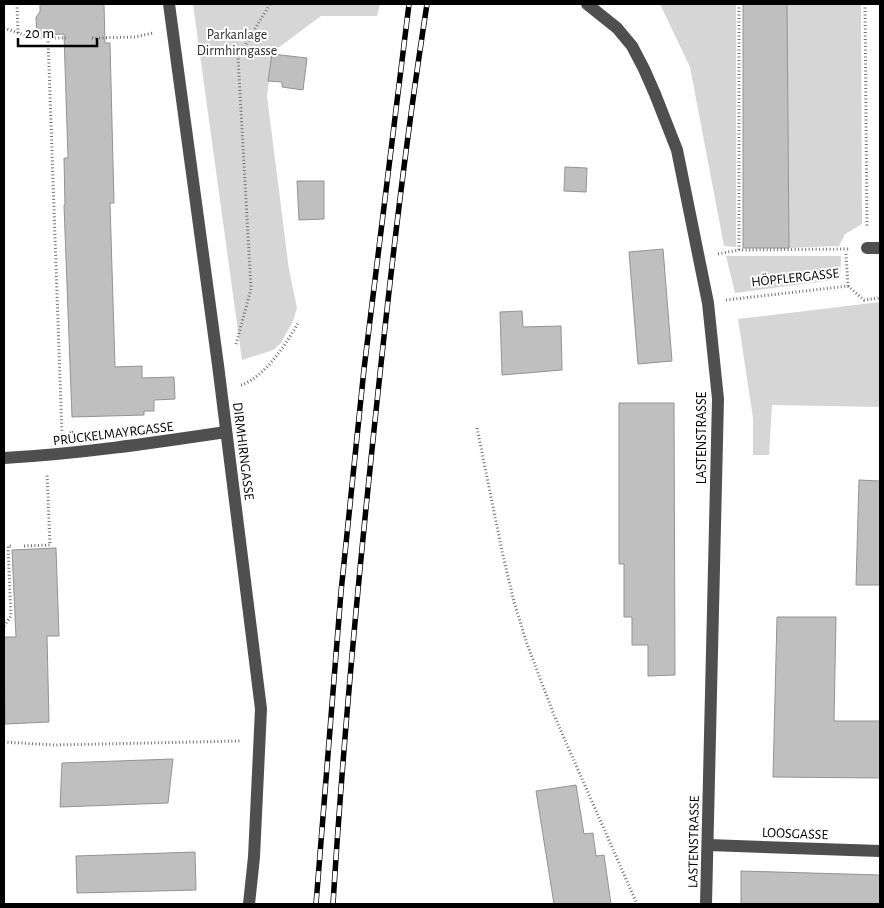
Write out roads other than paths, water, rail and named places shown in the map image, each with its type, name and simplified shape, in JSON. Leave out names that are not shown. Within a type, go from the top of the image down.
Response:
[{"type":"street","name":"DIRMHIRNGASSE","points":[[169,4],[218,366],[261,709],[254,857],[249,904]]},
{"type":"street","name":"LASTENSTRASSE","points":[[587,4],[617,28],[632,46],[644,69],[676,150],[708,303],[718,399],[706,904]]},
{"type":"street","name":"PRÜCKELMAYRGASSE","points":[[4,458],[47,456],[136,446],[226,432]]},
{"type":"street","name":"LOOSGASSE","points":[[708,845],[880,850]]},
{"type":"railway","points":[[316,904],[341,592],[364,369],[409,4]]},
{"type":"railway","points":[[333,904],[349,686],[376,411],[403,178],[427,4]]},
{"type":"park label","name":"Parkanlage Dirmhirngasse","points":[[237,42]]}]
